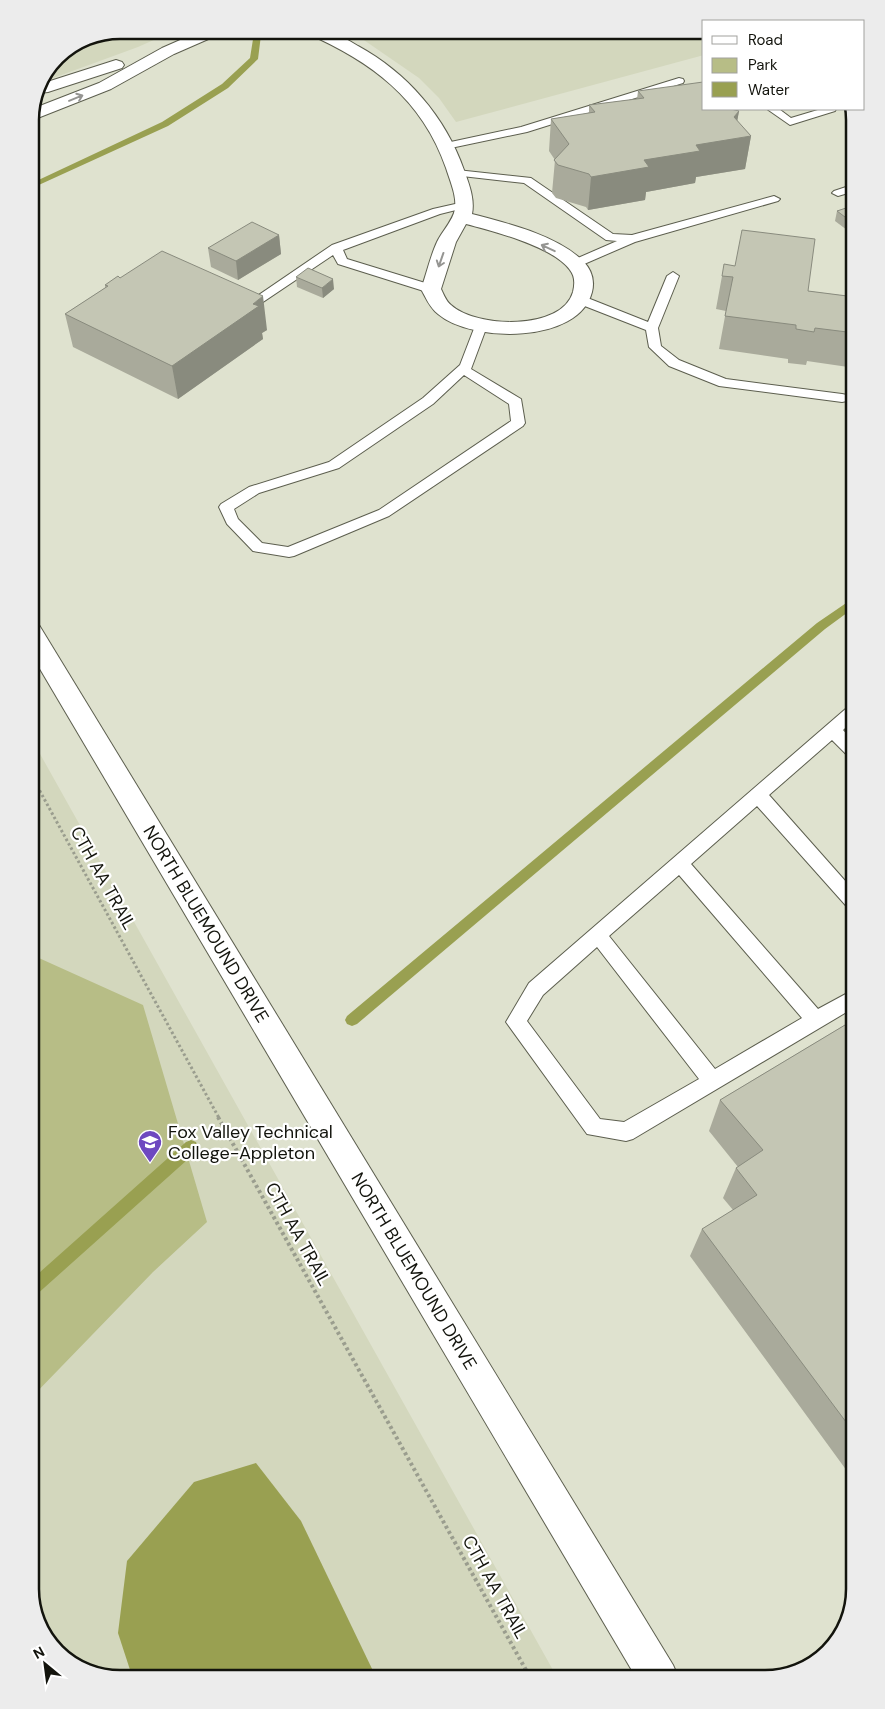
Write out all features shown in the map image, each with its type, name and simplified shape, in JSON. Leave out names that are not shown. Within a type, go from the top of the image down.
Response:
[{"type":"street","points":[[39,112],[105,86],[168,51],[195,39]]},
{"type":"street","points":[[332,39],[350,47],[374,62],[395,80],[427,112],[452,156],[457,173],[463,211],[449,236],[431,290],[446,310],[480,326],[502,328],[541,325],[568,313],[581,300],[584,290],[584,278],[575,264],[559,253],[463,211]]},
{"type":"street","points":[[46,88],[85,73],[168,51]]},
{"type":"street","name":"NORTH BLUEMOUND DRIVE","points":[[39,646],[654,1670]]},
{"type":"lane","points":[[446,146],[523,130],[680,81]]},
{"type":"lane","points":[[773,110],[790,122],[828,110]]},
{"type":"lane","points":[[457,173],[527,180],[610,237],[632,239]]},
{"type":"lane","points":[[838,193],[846,190]]},
{"type":"lane","points":[[575,264],[632,239],[774,199]]},
{"type":"lane","points":[[248,307],[336,248],[437,211],[463,211]]},
{"type":"lane","points":[[336,248],[342,261],[431,290]]},
{"type":"lane","points":[[673,276],[652,328],[655,347],[674,364],[724,383],[842,398]]},
{"type":"lane","points":[[581,300],[652,328]]},
{"type":"lane","points":[[463,369],[516,402],[518,423],[384,513],[289,552],[258,547],[232,521],[226,507],[254,490],[334,465],[428,402],[463,369],[480,326]]},
{"type":"lane","points":[[846,718],[536,989],[516,1022],[594,1127],[626,1132],[846,1002]]},
{"type":"lane","points":[[832,730],[846,743]]},
{"type":"lane","points":[[758,795],[846,894]]},
{"type":"lane","points":[[679,863],[816,1020]]},
{"type":"lane","points":[[598,935],[712,1081]]},
{"type":"path","name":"CTH AA TRAIL","points":[[39,789],[318,1299],[526,1670]]},
{"type":"shaded area","points":[[109,39],[156,39],[50,79],[55,70],[66,59],[94,43]]},
{"type":"shaded area","points":[[362,39],[702,39],[702,56],[456,122],[439,98],[419,78]]},
{"type":"shaded area","name":"Fox Valley Technical College-Appleton","points":[[39,752],[553,1670],[104,1669],[84,1662],[70,1653],[70,1639],[56,1639],[45,1620],[40,1605]]},
{"type":"green space","points":[[39,958],[143,1005],[207,1222],[153,1272],[39,1390]]},
{"type":"water","points":[[256,1463],[301,1521],[373,1670],[130,1670],[118,1633],[127,1561],[194,1482]]},
{"type":"building","points":[[702,82],[702,110],[739,111],[734,117],[751,136],[696,145],[700,151],[644,160],[649,167],[591,177],[589,174],[558,165],[554,160],[569,144],[551,119],[595,112],[589,105],[644,98],[638,91]]},
{"type":"building","points":[[846,208],[846,218],[837,211]]},
{"type":"building","points":[[252,222],[279,235],[236,261],[208,248]]},
{"type":"building","points":[[742,230],[815,239],[808,291],[846,296],[846,332],[815,328],[814,332],[796,329],[796,325],[725,316],[733,277],[722,276],[724,264],[735,266]]},
{"type":"building","points":[[162,251],[263,296],[253,304],[259,306],[172,366],[65,314],[108,286],[105,285],[118,276],[120,278]]},
{"type":"building","points":[[308,268],[333,279],[322,288],[296,277]]},
{"type":"building","points":[[846,1024],[846,1422],[702,1229],[757,1195],[736,1168],[763,1150],[720,1100]]},
{"type":"waterway","points":[[39,183],[165,124],[225,86],[254,59],[256,39]]},
{"type":"waterway","points":[[352,1020],[821,626],[846,608]]},
{"type":"waterway","points":[[39,1283],[191,1147]]},
{"type":"place","name":"Fox Valley Technical College-Appleton","points":[[150,1163]]}]
